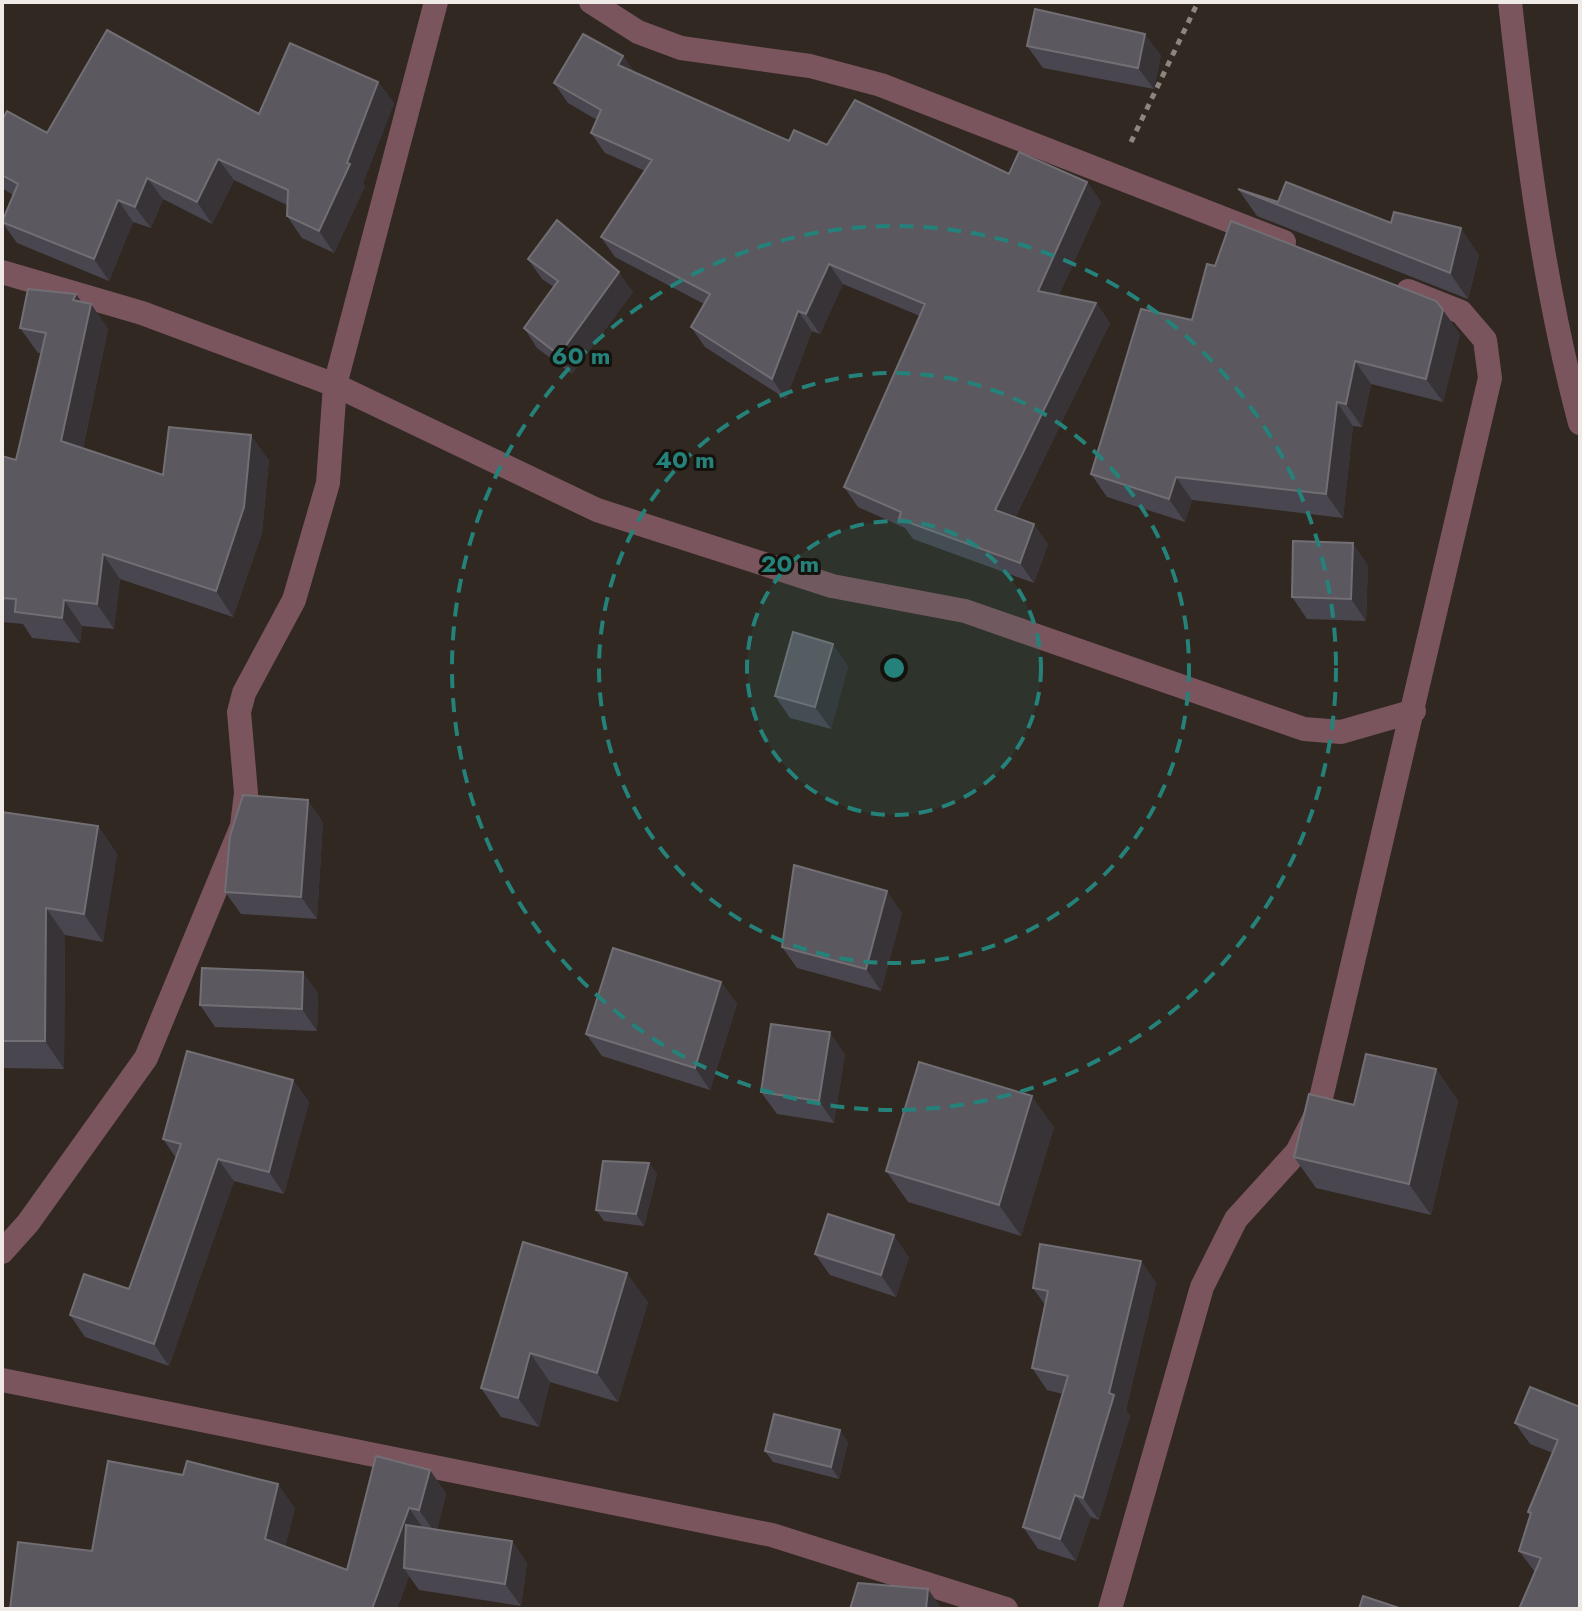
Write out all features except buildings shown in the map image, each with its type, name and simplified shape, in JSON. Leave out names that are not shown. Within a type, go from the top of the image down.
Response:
[{"type":"street","points":[[2,1252],[28,1223],[146,1058],[242,826],[246,793],[239,712],[244,693],[294,600],[322,506],[328,483],[335,385],[436,2]]},
{"type":"street","points":[[591,2],[638,32],[681,48],[810,66],[881,85],[1303,249]]},
{"type":"street","points":[[1510,2],[1534,208],[1557,338],[1580,423]]},
{"type":"street","points":[[2,272],[142,313],[335,385],[597,510],[832,586],[965,611],[1304,729],[1341,732],[1414,711]]},
{"type":"street","points":[[1110,1609],[1202,1287],[1236,1219],[1297,1152],[1318,1111],[1490,378],[1485,340],[1461,312],[1389,283]]},
{"type":"street","points":[[2,1380],[772,1535],[1006,1609]]},
{"type":"path","points":[[1116,176],[1198,2]]}]
